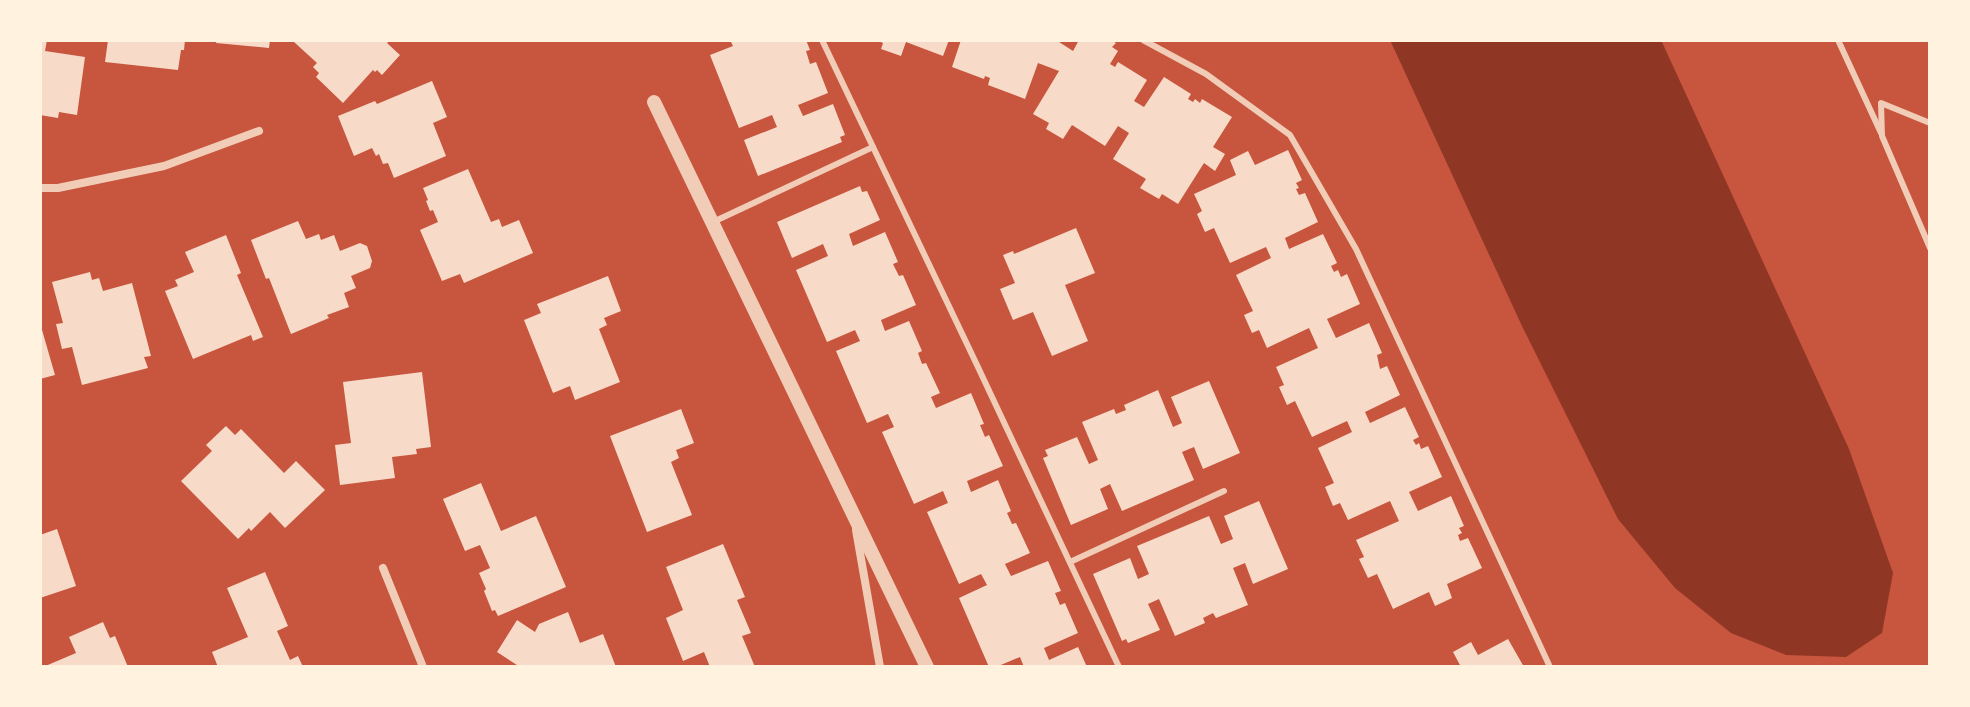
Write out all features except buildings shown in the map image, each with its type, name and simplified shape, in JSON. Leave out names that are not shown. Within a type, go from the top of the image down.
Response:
[{"type":"street","points":[[654,102],[927,667]]},
{"type":"street","points":[[40,188],[58,188],[164,166],[259,131]]},
{"type":"street","points":[[854,518],[880,667]]},
{"type":"street","points":[[383,568],[423,667]]},
{"type":"lane","points":[[822,40],[1119,667]]},
{"type":"lane","points":[[1143,40],[1206,74],[1290,135],[1356,249],[1550,667]]},
{"type":"lane","points":[[1838,40],[1930,248]]},
{"type":"lane","points":[[1882,136],[1881,103],[1930,123]]},
{"type":"lane","points":[[712,222],[873,147]]},
{"type":"lane","points":[[1070,562],[1224,491]]},
{"type":"shaded area","points":[[1390,40],[1661,40],[1849,449],[1893,573],[1882,633],[1846,657],[1786,655],[1731,633],[1675,588],[1618,519],[1522,326]]}]
